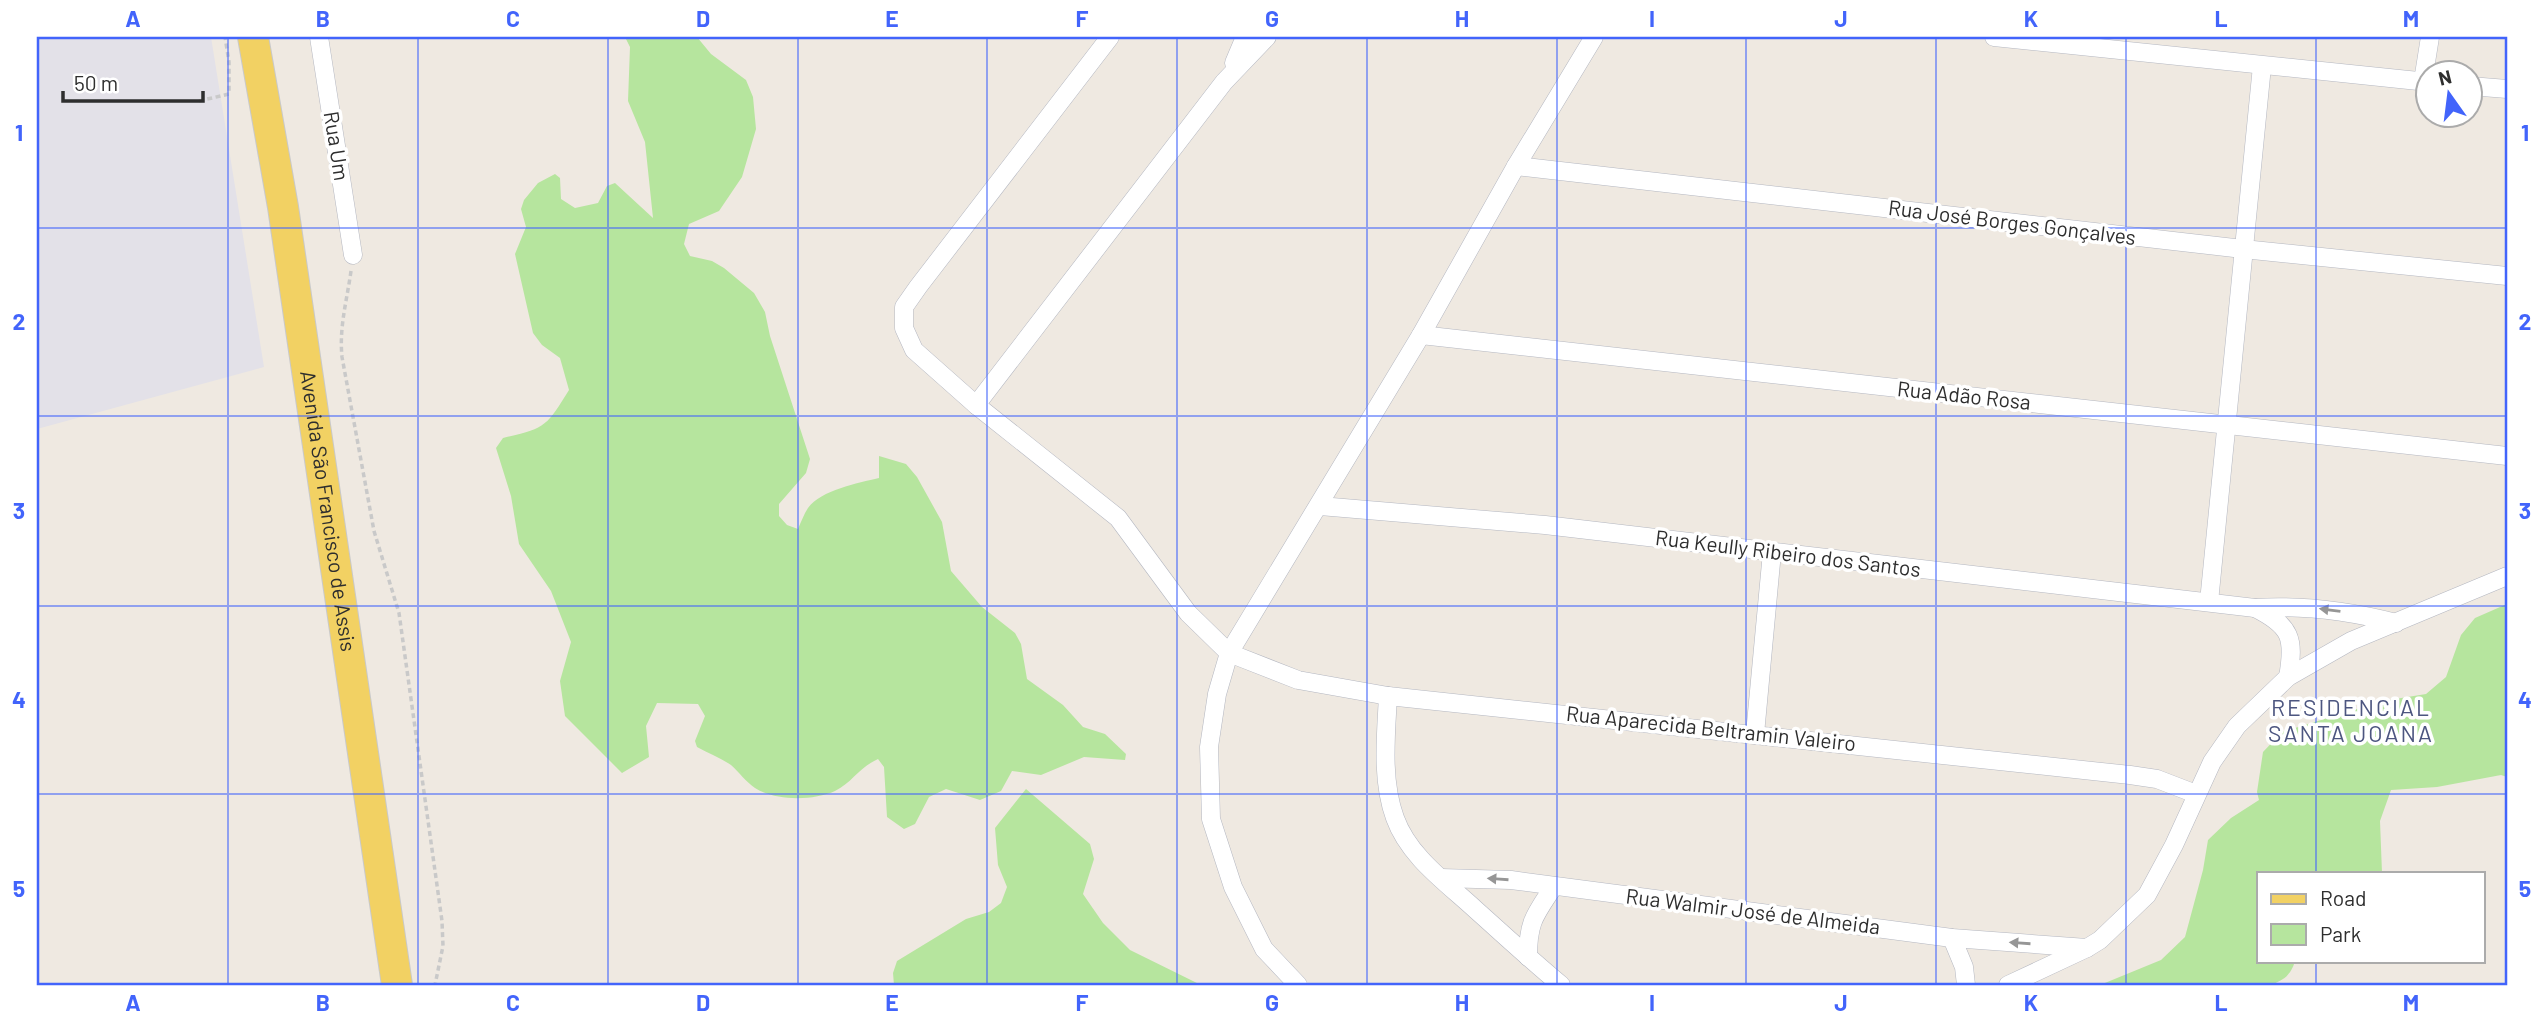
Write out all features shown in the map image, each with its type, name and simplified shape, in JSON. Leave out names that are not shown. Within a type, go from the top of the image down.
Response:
[{"type":"main road","name":"Avenida São Francisco de Assis","points":[[253,37],[287,234],[397,985]]},
{"type":"street","name":"Rua Um","points":[[319,37],[354,255]]},
{"type":"street","points":[[1110,37],[904,307],[904,328],[914,350],[976,404],[1118,518],[1188,614],[1229,653]]},
{"type":"street","points":[[1224,82],[1245,37]]},
{"type":"street","points":[[976,404],[1224,82],[1267,37]]},
{"type":"street","points":[[1298,985],[1264,949],[1233,887],[1211,819],[1209,747],[1217,694],[1229,653],[1320,506],[1516,166],[1594,37]]},
{"type":"street","points":[[1994,37],[2414,80]]},
{"type":"street","points":[[2428,60],[2430,37]]},
{"type":"street","points":[[2209,602],[2262,66]]},
{"type":"street","points":[[2484,87],[2507,89]]},
{"type":"street","name":"Rua José Borges Gonçalves","points":[[1516,166],[2243,249],[2507,276]]},
{"type":"street","name":"Rua Adão Rosa","points":[[1421,335],[2507,456]]},
{"type":"street","name":"Rua Keully Ribeiro dos Santos","points":[[1320,506],[1545,525],[2255,608],[2287,606],[2322,609],[2361,614],[2396,623]]},
{"type":"street","points":[[1755,734],[1772,552]]},
{"type":"street","points":[[2008,985],[2100,940],[2147,895],[2174,845],[2212,762],[2237,726],[2288,677],[2351,641],[2507,576]]},
{"type":"street","name":"Rua Keully Ribeiro dos Santos","points":[[2255,608],[2270,615],[2284,627],[2293,650],[2288,677]]},
{"type":"street","name":"Rua Aparecida Beltramin Valeiro","points":[[1229,653],[1298,680],[1388,696],[2130,775],[2157,779],[2196,794]]},
{"type":"street","points":[[1388,696],[1385,744],[1387,780],[1395,819],[1409,846],[1561,985]]},
{"type":"street","name":"Rua Walmir José de Almeida","points":[[1441,878],[1479,878],[1554,886],[1952,938],[2087,948]]},
{"type":"street","points":[[1528,957],[1528,933],[1554,886]]},
{"type":"street","points":[[1952,938],[1965,967],[1966,985]]},
{"type":"path","points":[[199,101],[229,94],[229,62],[225,37]]},
{"type":"path","points":[[354,255],[341,319],[342,357],[374,531],[400,613],[442,921],[443,946],[435,985]]},
{"type":"shaded area","points":[[37,37],[211,37],[264,367],[37,429]]},
{"type":"green space","points":[[625,37],[697,37],[711,54],[746,80],[753,97],[756,129],[742,177],[719,211],[689,224],[684,244],[690,256],[712,261],[754,293],[765,312],[770,336],[810,459],[806,473],[779,504],[779,516],[787,525],[798,529],[808,508],[822,496],[840,488],[879,478],[879,456],[906,464],[917,477],[942,522],[951,571],[982,607],[1015,633],[1021,644],[1027,679],[1063,705],[1083,727],[1105,734],[1126,754],[1125,760],[1084,757],[1041,775],[1012,771],[1001,791],[980,800],[946,789],[929,797],[915,824],[904,829],[887,817],[884,767],[878,759],[835,791],[816,797],[783,797],[755,788],[731,765],[697,747],[695,741],[705,716],[698,704],[657,703],[646,726],[649,757],[622,773],[565,716],[560,681],[571,642],[551,591],[519,544],[511,496],[496,448],[503,438],[544,424],[569,390],[560,358],[542,345],[533,333],[515,254],[526,227],[521,209],[524,200],[538,183],[555,174],[560,178],[561,199],[575,208],[598,203],[607,186],[615,183],[653,218],[645,142],[628,101],[630,47]]},
{"type":"green space","points":[[2507,604],[2507,777],[2501,775],[2437,787],[2391,790],[2380,821],[2382,872],[2257,872],[2257,962],[2295,962],[2289,973],[2279,981],[2270,985],[2100,985],[2161,960],[2185,937],[2208,840],[2231,818],[2259,800],[2257,792],[2263,752],[2282,732],[2383,701],[2426,694],[2446,677],[2461,635],[2475,618]]},
{"type":"green space","points":[[1026,789],[1090,844],[1094,859],[1083,894],[1103,923],[1130,950],[1201,985],[894,985],[893,973],[897,961],[966,919],[989,912],[1001,903],[1007,887],[998,865],[995,828]]},
{"type":"district","name":"RESIDENCIAL SANTA JOANA","points":[[2351,721]]}]
